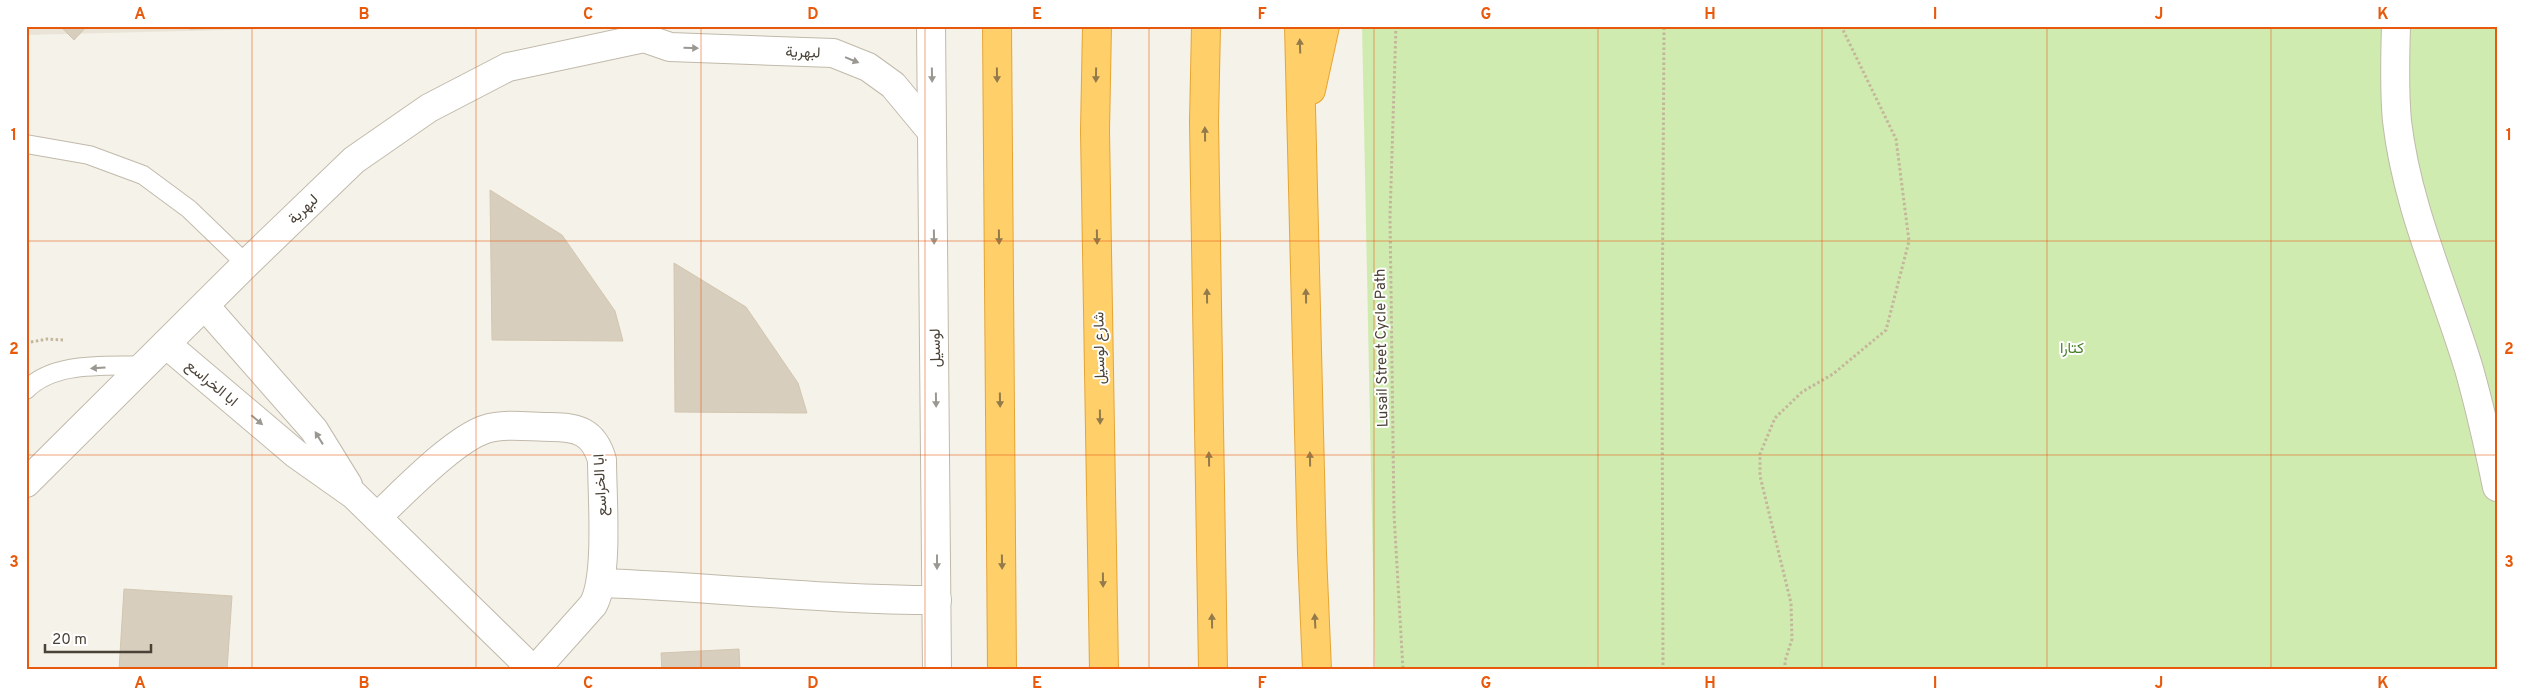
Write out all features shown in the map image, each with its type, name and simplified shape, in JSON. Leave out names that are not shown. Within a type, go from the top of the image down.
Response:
[{"type":"highway","points":[[997,26],[1002,670]]},
{"type":"highway","name":"شارع لوسيل","points":[[1097,26],[1095,131],[1104,670]]},
{"type":"highway","points":[[1206,26],[1204,122],[1213,670]]},
{"type":"highway","points":[[1299,26],[1312,552],[1317,670]]},
{"type":"highway","points":[[1303,131],[1325,26]]},
{"type":"street","name":"لوسيل","points":[[931,26],[937,670]]},
{"type":"street","points":[[2396,26],[2394,66],[2397,122],[2409,182],[2426,248],[2469,370],[2497,487]]},
{"type":"street","name":"لبهرية","points":[[26,483],[147,365],[246,264],[354,160],[429,108],[508,67],[590,38],[639,33],[670,47],[833,52],[868,67],[893,84],[932,132]]},
{"type":"street","name":"ابا الخراسع","points":[[205,306],[314,430],[354,494]]},
{"type":"street","name":"ابا الخراسع","points":[[166,344],[296,454],[354,494],[377,517],[534,670],[593,605],[599,593],[601,583],[602,460],[598,447],[589,436],[576,429],[558,426],[502,426],[470,435],[377,517]]},
{"type":"street","points":[[601,583],[661,585],[879,600],[937,600]]},
{"type":"lane","points":[[26,144],[89,155],[143,175],[189,209],[246,264]]},
{"type":"lane","points":[[26,390],[36,380],[56,371],[147,365]]},
{"type":"path","name":"Lusail Street Cycle Path","points":[[1396,26],[1390,216],[1394,514],[1403,670]]},
{"type":"path","points":[[1663,670],[1664,26]]},
{"type":"path","points":[[1785,670],[1784,661],[1792,639],[1791,603],[1760,476],[1760,454],[1775,418],[1788,405],[1802,392],[1833,374],[1886,330],[1909,241],[1896,139],[1840,26]]},
{"type":"shaded area","points":[[26,26],[384,26],[26,35]]},
{"type":"green space","name":"كتارا","points":[[1362,26],[2497,26],[2497,670],[1375,670]]},
{"type":"building","points":[[60,26],[87,26],[74,40]]},
{"type":"building","points":[[189,26],[284,26],[284,27],[189,29]]},
{"type":"building","points":[[490,190],[562,235],[615,311],[623,341],[492,340]]},
{"type":"building","points":[[674,263],[746,307],[798,383],[807,413],[675,412]]},
{"type":"building","points":[[124,589],[232,596],[227,670],[119,670]]},
{"type":"building","points":[[739,649],[740,670],[662,670],[661,653]]}]
